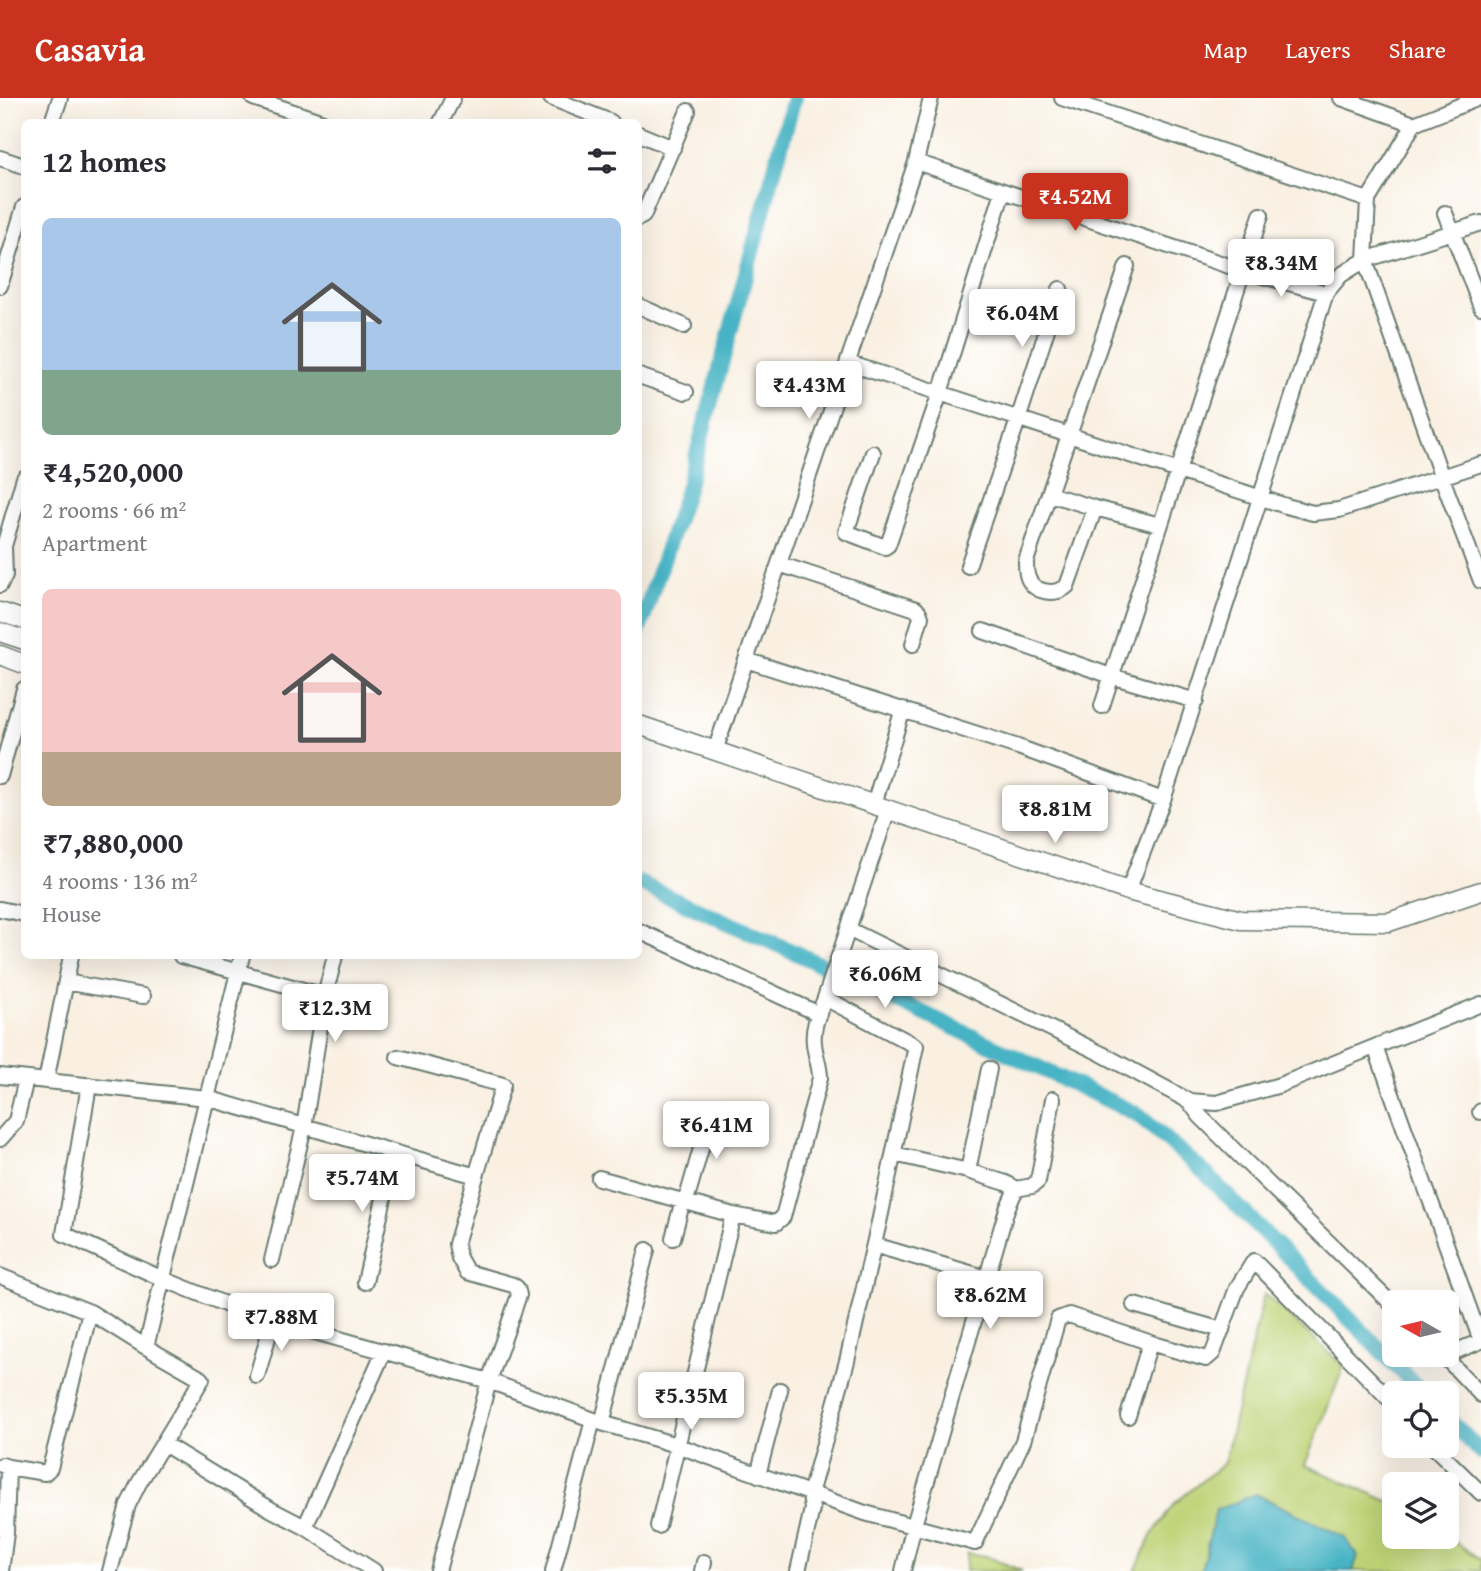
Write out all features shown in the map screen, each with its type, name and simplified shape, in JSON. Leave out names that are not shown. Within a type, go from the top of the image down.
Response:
[{"type":"street","points":[[53,119],[60,98]]},
{"type":"street","points":[[253,98],[314,119]]},
{"type":"street","points":[[442,119],[453,98]]},
{"type":"street","points":[[551,98],[604,119]]},
{"type":"street","points":[[715,751],[916,162],[931,98]]},
{"type":"street","points":[[1062,98],[1368,200]]},
{"type":"street","points":[[1341,98],[1414,124]]},
{"type":"street","points":[[1479,98],[1414,124],[1368,200],[1365,260],[1481,581]]},
{"type":"street","points":[[642,216],[688,111]]},
{"type":"street","points":[[642,135],[673,148]]},
{"type":"street","points":[[0,158],[21,165]]},
{"type":"street","points":[[916,162],[1244,271],[1326,293]]},
{"type":"street","points":[[873,453],[845,529],[848,535],[886,547],[940,393],[1003,191]]},
{"type":"street","points":[[1445,213],[1481,307]]},
{"type":"street","points":[[1102,706],[1261,215]]},
{"type":"street","points":[[0,286],[21,217]]},
{"type":"street","points":[[1128,891],[1163,800],[1196,701],[1326,293],[1341,275],[1365,260],[1481,223]]},
{"type":"street","points":[[1095,508],[1067,586],[1053,593],[1033,586],[1028,579],[1026,561],[1127,266]]},
{"type":"street","points":[[968,566],[1060,289]]},
{"type":"street","points":[[642,307],[684,327]]},
{"type":"street","points":[[848,363],[1313,513],[1339,510],[1481,464]]},
{"type":"street","points":[[642,381],[686,392]]},
{"type":"street","points":[[0,585],[5,575],[5,546],[21,489]]},
{"type":"street","points":[[1049,494],[1160,526]]},
{"type":"street","points":[[779,564],[916,609],[920,617],[913,644]]},
{"type":"street","points":[[0,612],[21,619]]},
{"type":"street","points":[[983,631],[1111,676],[1196,701]]},
{"type":"street","points":[[0,632],[21,639]]},
{"type":"street","points":[[0,655],[21,663]]},
{"type":"street","points":[[746,660],[1018,747],[1163,800]]},
{"type":"street","points":[[0,776],[21,700]]},
{"type":"street","points":[[599,1178],[733,1215],[776,1223],[783,1217],[820,1078],[814,1030],[848,929],[881,807],[903,709]]},
{"type":"street","points":[[642,726],[1128,891],[1241,920],[1389,922],[1481,891]]},
{"type":"street","points":[[0,909],[21,913]]},
{"type":"street","points":[[848,929],[1102,1054],[1189,1101],[1217,1103],[1280,1085],[1481,1004]]},
{"type":"street","points":[[642,932],[819,1014]]},
{"type":"street","points":[[46,1081],[70,959]]},
{"type":"street","points":[[192,959],[325,996]]},
{"type":"street","points":[[146,1347],[241,959]]},
{"type":"street","points":[[272,1260],[304,1127],[325,996],[334,959]]},
{"type":"street","points":[[66,982],[143,996]]},
{"type":"street","points":[[798,1571],[812,1510],[810,1494],[847,1362],[916,1046],[827,992]]},
{"type":"street","points":[[1375,1047],[1481,1341],[1460,1349]]},
{"type":"street","points":[[398,1057],[503,1085],[456,1244],[459,1258],[467,1272],[513,1285],[519,1295],[489,1381],[439,1571]]},
{"type":"street","points":[[968,1171],[989,1069]]},
{"type":"street","points":[[0,1076],[207,1098],[476,1176]]},
{"type":"street","points":[[0,1139],[16,1121],[26,1079]]},
{"type":"street","points":[[89,1085],[64,1234],[247,1313],[489,1381],[598,1422],[676,1445],[864,1513],[914,1524],[975,1543],[1024,1441],[1058,1319],[1069,1315],[1206,1359],[1213,1353],[1242,1276],[1254,1262],[1382,1392]]},
{"type":"street","points":[[894,1154],[968,1171],[1006,1183],[1016,1189],[1032,1186],[1038,1181],[1053,1099]]},
{"type":"street","points":[[1189,1101],[1200,1116],[1382,1294]]},
{"type":"street","points":[[673,1238],[712,1111]]},
{"type":"street","points":[[365,1282],[394,1154]]},
{"type":"street","points":[[904,1571],[914,1524],[1007,1209],[1016,1189]]},
{"type":"street","points":[[658,1526],[733,1215]]},
{"type":"street","points":[[874,1245],[988,1278]]},
{"type":"street","points":[[553,1571],[647,1250]]},
{"type":"street","points":[[0,1276],[90,1312],[202,1379],[128,1505],[110,1571]]},
{"type":"street","points":[[1134,1305],[1222,1331]]},
{"type":"street","points":[[1,1571],[6,1534],[4,1466],[45,1473],[50,1468],[90,1312]]},
{"type":"street","points":[[257,1376],[273,1320]]},
{"type":"street","points":[[1128,1416],[1150,1343]]},
{"type":"street","points":[[305,1527],[384,1351]]},
{"type":"street","points":[[1454,1367],[1481,1395]]},
{"type":"street","points":[[758,1475],[780,1390]]},
{"type":"street","points":[[164,1444],[374,1571]]},
{"type":"street","points":[[1445,1458],[1481,1493]]},
{"type":"green space","points":[[1264,1294],[1344,1366],[1305,1465],[1382,1498],[1382,1549],[1459,1549],[1459,1544],[1481,1560],[1481,1571],[1135,1571],[1150,1538],[1174,1504],[1224,1463]]},
{"type":"green space","points":[[967,1553],[986,1556],[1022,1571],[965,1571]]},
{"type":"water","points":[[1256,1494],[1344,1537],[1358,1556],[1353,1571],[1201,1571],[1216,1510]]},
{"type":"waterway","points":[[642,621],[686,493],[794,98]]},
{"type":"waterway","points":[[642,884],[796,953],[1137,1114],[1206,1174],[1411,1381]]},
{"type":"waterway","points":[[1459,1430],[1481,1452]]}]
